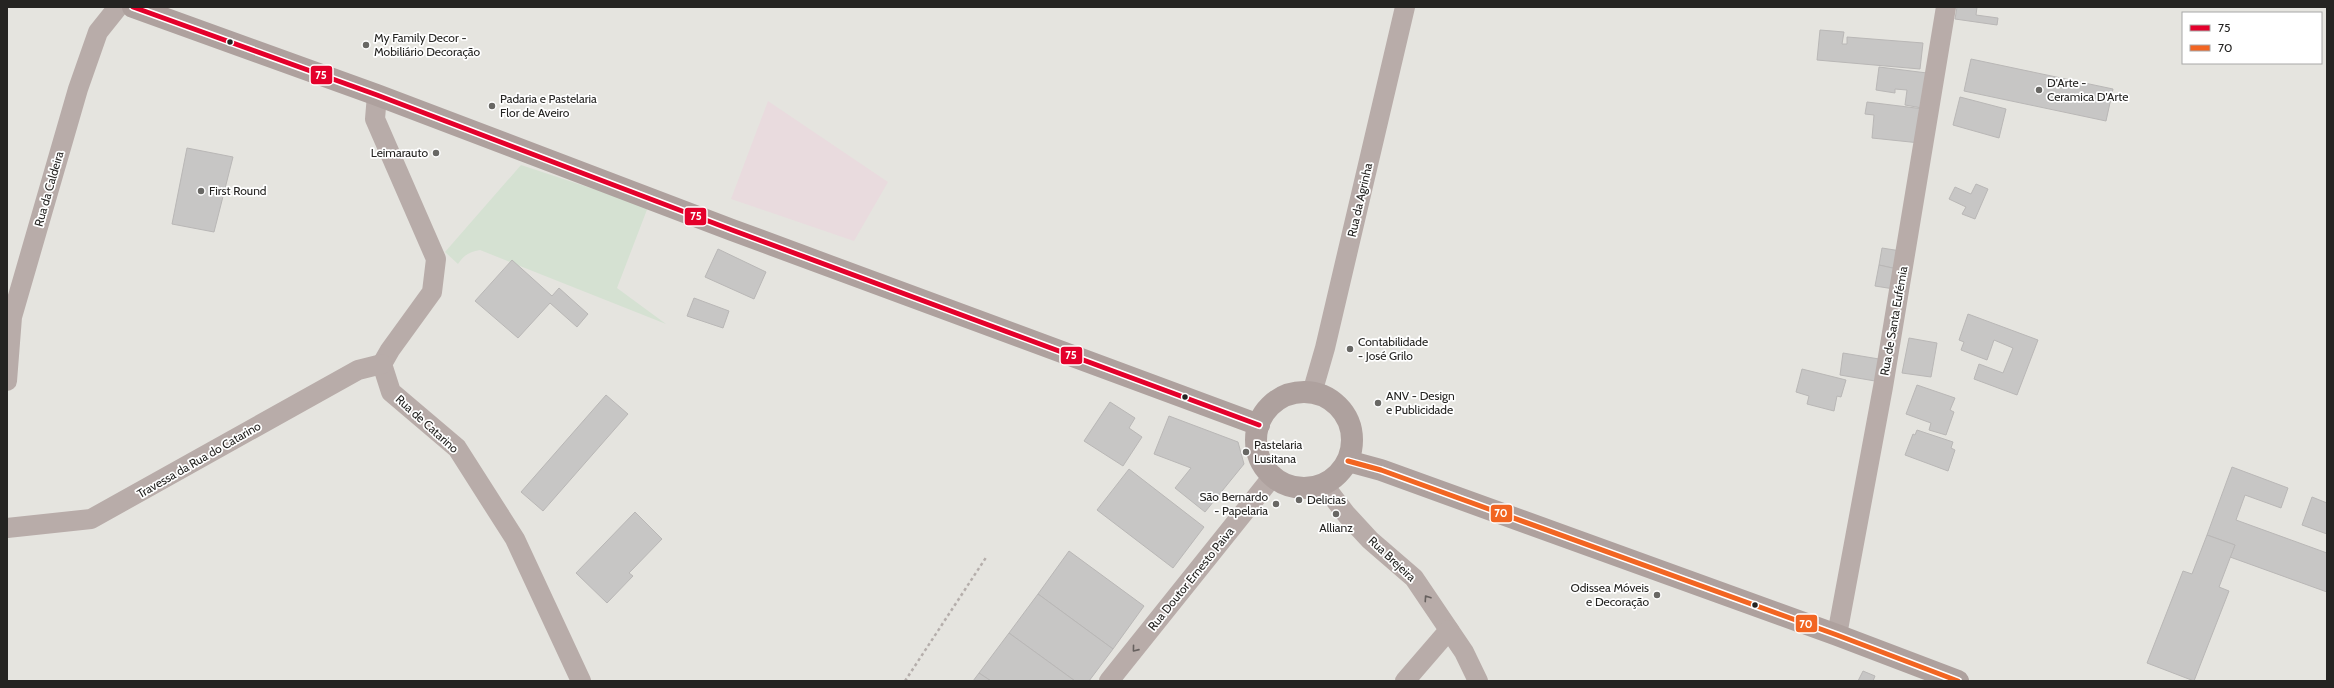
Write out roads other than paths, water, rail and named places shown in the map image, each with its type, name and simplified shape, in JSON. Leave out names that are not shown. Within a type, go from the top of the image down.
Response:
[{"type":"main road","points":[[133,7],[169,13],[377,95],[732,230],[1259,425]]},
{"type":"main road","points":[[1299,393],[1312,393],[1326,398],[1338,406],[1347,418],[1352,432],[1352,447],[1348,461],[1337,475],[1323,484],[1310,488],[1296,488],[1273,476],[1264,465],[1258,453],[1257,438],[1259,425],[1265,413],[1280,400],[1299,393]]},
{"type":"main road","points":[[1348,461],[1389,473],[1837,635],[1958,681]]},
{"type":"street","name":"Rua da Caldeira","points":[[7,381],[12,317],[78,89],[98,32],[118,7]]},
{"type":"street","name":"Rua da Agrinha","points":[[1312,393],[1325,348],[1405,7]]},
{"type":"street","name":"Rua de Santa Eufémia","points":[[1837,635],[1883,387],[1946,7]]},
{"type":"street","points":[[377,95],[376,119],[436,259],[432,292],[390,350],[382,364]]},
{"type":"street","name":"Travessa da Rua do Catarino","points":[[7,528],[91,519],[358,370],[382,364]]},
{"type":"street","name":"Rua de Catarino","points":[[382,364],[391,392],[457,448],[515,539],[581,681]]},
{"type":"street","name":"Rua Doutor Ernesto Paiva","points":[[1109,681],[1273,476]]},
{"type":"street","name":"Rua Brejeira","points":[[1323,484],[1346,514],[1370,540],[1414,578],[1464,652],[1478,681]]},
{"type":"street","points":[[1405,681],[1449,630]]},
{"type":"place","name":"My Family Decor - Mobiliário Decoração","points":[[366,45]]},
{"type":"place","name":"D'Arte - Ceramica D'Arte","points":[[2039,90]]},
{"type":"place","name":"Padaria e Pastelaria Flor de Aveiro","points":[[492,106]]},
{"type":"place","name":"Leimarauto","points":[[436,153]]},
{"type":"place","name":"First Round","points":[[201,191]]},
{"type":"place","name":"Contabilidade - José Grilo","points":[[1350,349]]},
{"type":"place","name":"ANV - Design e Publicidade","points":[[1378,403]]},
{"type":"place","name":"Pastelaria Lusitana","points":[[1246,452]]},
{"type":"place","name":"Delicias","points":[[1299,500]]},
{"type":"place","name":"São Bernardo - Papelaria","points":[[1276,504]]},
{"type":"place","name":"Allianz","points":[[1336,514]]},
{"type":"place","name":"Odissea Móveis e Decoração","points":[[1657,595]]}]
